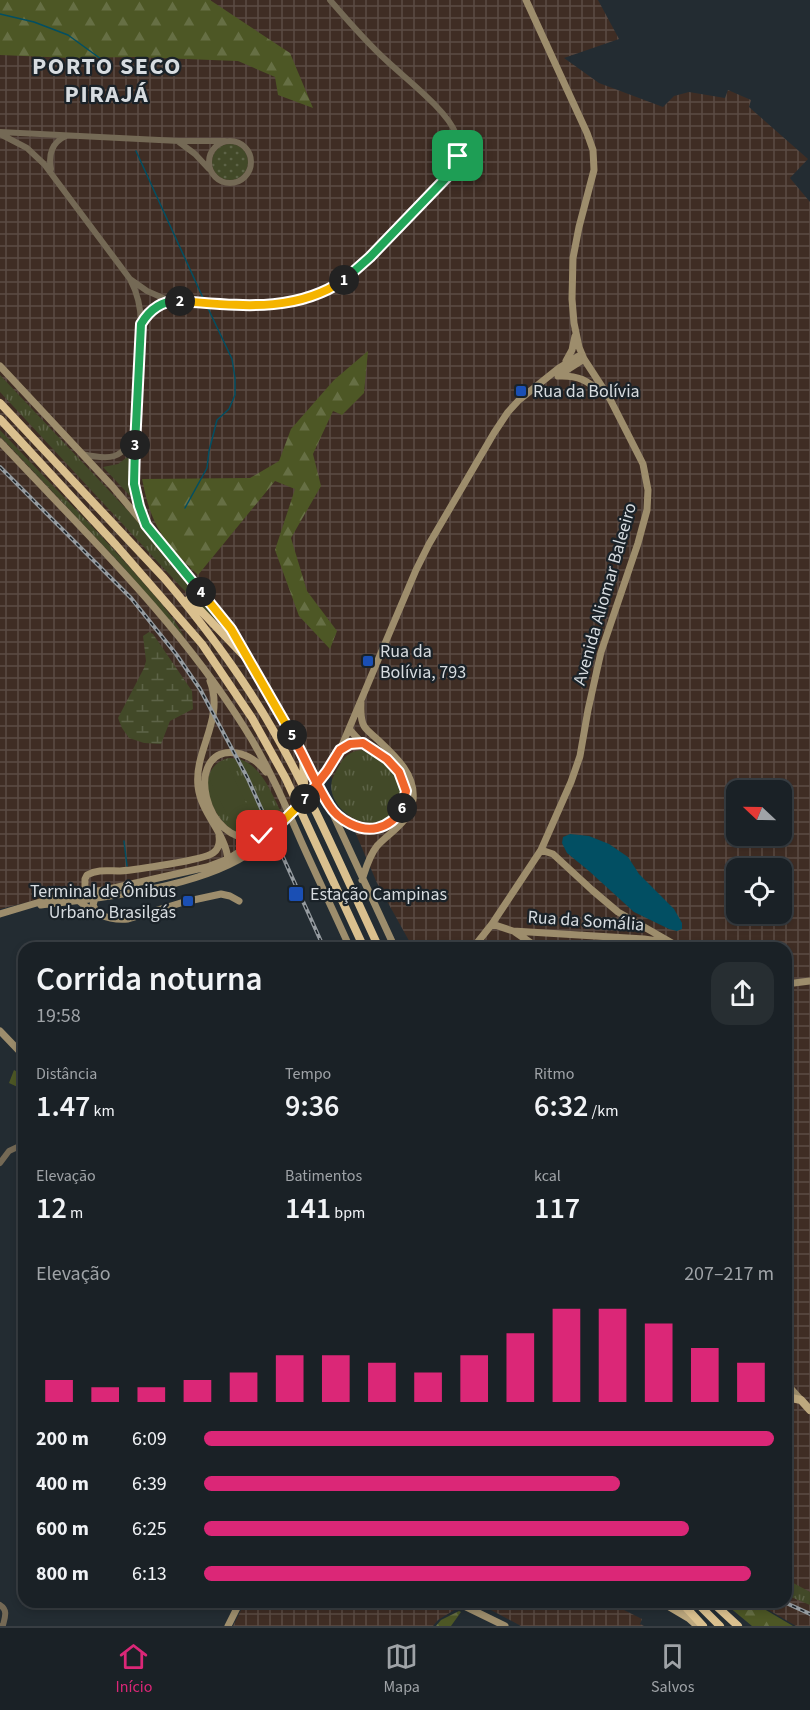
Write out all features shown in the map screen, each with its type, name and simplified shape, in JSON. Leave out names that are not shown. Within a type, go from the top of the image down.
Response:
[{"type":"highway","points":[[0,403],[164,578],[241,678],[273,729],[304,788],[376,942]]},
{"type":"highway","points":[[0,419],[130,560],[202,644],[252,718],[286,779],[361,942]]},
{"type":"highway","points":[[164,578],[201,611],[247,659]]},
{"type":"highway","points":[[303,754],[304,788]]},
{"type":"highway","points":[[686,1608],[703,1626]]},
{"type":"highway","points":[[702,1608],[720,1626]]},
{"type":"highway","points":[[718,1608],[738,1626]]},
{"type":"main road","name":"Avenida Aliomar Baleeiro","points":[[478,942],[541,850],[575,771],[599,660],[638,543],[648,490],[643,464],[610,399],[583,356],[576,333],[572,299],[573,258],[594,170],[593,150],[587,132],[526,0]]},
{"type":"main road","points":[[560,368],[571,353],[576,333]]},
{"type":"main road","points":[[0,914],[27,906],[76,897],[95,898],[153,889],[180,882],[208,874],[263,843],[305,798],[327,771],[340,750],[404,596],[429,544],[466,477],[503,419],[519,400],[560,368],[583,356]]},
{"type":"main road","points":[[538,386],[558,376],[583,356]]},
{"type":"main road","points":[[0,366],[112,486],[222,617],[303,754],[392,942]]},
{"type":"main road","points":[[558,376],[580,378],[610,399]]},
{"type":"main road","points":[[0,442],[136,586],[173,628],[217,686],[266,765],[347,942]]},
{"type":"main road","points":[[196,658],[210,681],[214,702],[212,722],[198,773],[198,785],[204,808],[227,848],[228,859]]},
{"type":"main road","points":[[362,880],[372,853],[404,822],[413,798],[411,781],[404,767],[366,729],[361,718],[363,695]]},
{"type":"main road","points":[[349,728],[366,729]]},
{"type":"main road","points":[[330,807],[348,822],[361,828],[380,827],[391,822],[400,811],[406,791],[399,772],[387,759],[363,743],[349,728]]},
{"type":"main road","points":[[340,750],[350,744],[363,743]]},
{"type":"main road","points":[[238,857],[239,846],[233,835],[218,820],[206,799],[204,781],[208,766],[220,754],[240,753],[258,762],[273,781]]},
{"type":"main road","points":[[76,897],[87,892],[207,867],[238,857],[276,828]]},
{"type":"main road","points":[[95,898],[85,888],[87,875],[95,871],[121,871],[159,866],[213,854],[220,842],[217,831]]},
{"type":"main road","points":[[233,835],[248,838],[264,836]]},
{"type":"main road","points":[[541,850],[553,854],[599,897],[633,921],[670,942]]},
{"type":"main road","points":[[76,897],[97,913],[112,920],[128,920],[184,902],[220,894],[239,901]]},
{"type":"main road","points":[[95,898],[93,905],[97,913]]},
{"type":"main road","points":[[628,938],[634,931],[633,921]]},
{"type":"main road","name":"Rua da Somália","points":[[492,924],[513,931],[661,942]]},
{"type":"main road","points":[[513,931],[528,942]]},
{"type":"main road","points":[[533,942],[532,937],[537,932]]},
{"type":"main road","points":[[792,983],[810,981]]},
{"type":"main road","points":[[0,1031],[18,1050]]},
{"type":"main road","points":[[792,1390],[810,1410]]},
{"type":"main road","points":[[792,1398],[801,1400]]},
{"type":"main road","points":[[228,1626],[237,1608]]},
{"type":"main road","points":[[468,1608],[505,1626]]},
{"type":"main road","points":[[672,1608],[698,1626]]},
{"type":"street","points":[[130,279],[147,291],[170,300],[257,306],[285,304],[333,287],[353,273],[454,168],[459,145],[452,124],[348,22],[330,0]]},
{"type":"street","points":[[0,133],[225,141]]},
{"type":"street","points":[[0,133],[27,148],[52,173],[130,279],[139,302],[141,324],[134,484],[146,525]]},
{"type":"street","points":[[52,173],[50,161],[52,149],[59,140],[71,135]]},
{"type":"street","points":[[178,141],[195,154],[215,177],[228,183],[242,179],[251,167],[250,153],[240,142],[232,140],[218,143],[211,152],[209,164],[211,171]]},
{"type":"street","points":[[141,324],[154,309],[170,300]]},
{"type":"street","points":[[82,454],[102,458],[118,454],[129,443],[136,418]]},
{"type":"street","points":[[0,1162],[9,1151],[18,1147]]},
{"type":"street","points":[[0,1605],[5,1612],[1,1626]]},
{"type":"shaded area","name":"PORTO SECO PIRAJÁ","points":[[0,0],[598,0],[619,39],[564,58],[599,83],[663,107],[674,96],[689,92],[725,98],[728,90],[751,100],[749,107],[808,159],[790,178],[810,202],[810,1626],[796,1626],[765,1608],[792,1608],[792,942],[410,942],[377,883],[331,776],[324,767],[293,804],[265,832],[236,852],[212,865],[170,879],[126,888],[57,895],[0,909]]},
{"type":"shaded area","points":[[242,1608],[456,1609],[438,1620],[433,1626],[233,1626]]},
{"type":"shaded area","points":[[487,1608],[620,1608],[642,1619],[640,1624],[644,1626],[521,1626]]},
{"type":"green space","points":[[0,0],[210,0],[290,53],[313,108],[278,95],[275,77],[238,61],[0,55]]},
{"type":"green space","points":[[230,144],[243,149],[248,162],[243,175],[230,180],[217,175],[212,162],[217,149]]},
{"type":"green space","points":[[368,351],[364,393],[342,415],[333,411],[313,454],[321,486],[291,538],[307,591],[337,631],[330,649],[299,616],[275,550],[295,489],[275,481],[198,575],[173,550],[162,535],[148,505],[142,479],[250,478],[279,461],[291,429],[334,380]]},
{"type":"green space","points":[[0,375],[133,516],[227,631],[182,588],[0,392]]},
{"type":"green space","points":[[0,430],[133,571],[167,611],[184,637],[116,559],[0,436]]},
{"type":"green space","points":[[130,455],[132,498],[103,467],[118,464]]},
{"type":"green space","points":[[149,632],[153,634],[192,691],[193,709],[170,721],[161,744],[144,743],[129,738],[118,718],[144,668],[146,661],[143,636]]},
{"type":"green space","points":[[362,750],[386,764],[399,786],[398,808],[388,819],[379,822],[362,821],[345,813],[338,806],[331,789],[332,780],[342,761],[349,754]]},
{"type":"green space","points":[[229,758],[239,759],[256,769],[268,786],[282,814],[261,833],[244,835],[231,829],[212,805],[208,790],[209,776],[216,765]]},
{"type":"green space","points":[[229,768],[248,807],[228,817],[209,778]]},
{"type":"green space","points":[[14,1070],[18,1072],[18,1087],[9,1083]]},
{"type":"green space","points":[[792,1582],[810,1592],[810,1605],[792,1598]]},
{"type":"green space","points":[[730,1608],[762,1608],[793,1626],[752,1626]]},
{"type":"green space","points":[[461,1612],[451,1626],[436,1626],[441,1620]]},
{"type":"water","points":[[570,834],[589,836],[609,844],[628,857],[639,874],[674,909],[682,923],[682,929],[677,931],[669,929],[634,912],[567,853],[562,843],[563,837]]},
{"type":"waterway","points":[[0,14],[34,22],[68,35],[112,67]]},
{"type":"waterway","points":[[136,151],[204,300]]},
{"type":"waterway","points":[[185,508],[207,468],[217,420],[229,409],[235,395],[232,359],[206,304]]},
{"type":"waterway","points":[[124,841],[127,866]]},
{"type":"railway","points":[[0,467],[131,598],[176,654],[200,689],[247,777],[321,942]]},
{"type":"railway","points":[[792,1606],[810,1614]]},
{"type":"place","name":"Rua da Bolívia","points":[[521,391]]},
{"type":"place","name":"Rua da Bolívia, 793","points":[[368,661]]},
{"type":"place","name":"Estação Campinas","points":[[296,894]]},
{"type":"place","name":"Terminal de Ônibus Urbano Brasilgás","points":[[188,901]]},
{"type":"district","name":"PORTO SECO PIRAJÁ","points":[[107,80]]},
{"type":"route","points":[[262,836],[274,830],[294,810],[314,788],[327,771],[340,750],[350,744],[363,743],[379,753],[399,772],[405,785],[404,804],[396,818],[375,829],[353,825],[342,819],[330,807],[326,799],[303,754],[231,629],[146,525],[134,484],[141,324],[154,309],[170,300],[271,306],[297,301],[333,287],[370,257],[437,188],[454,168],[458,156]]}]
